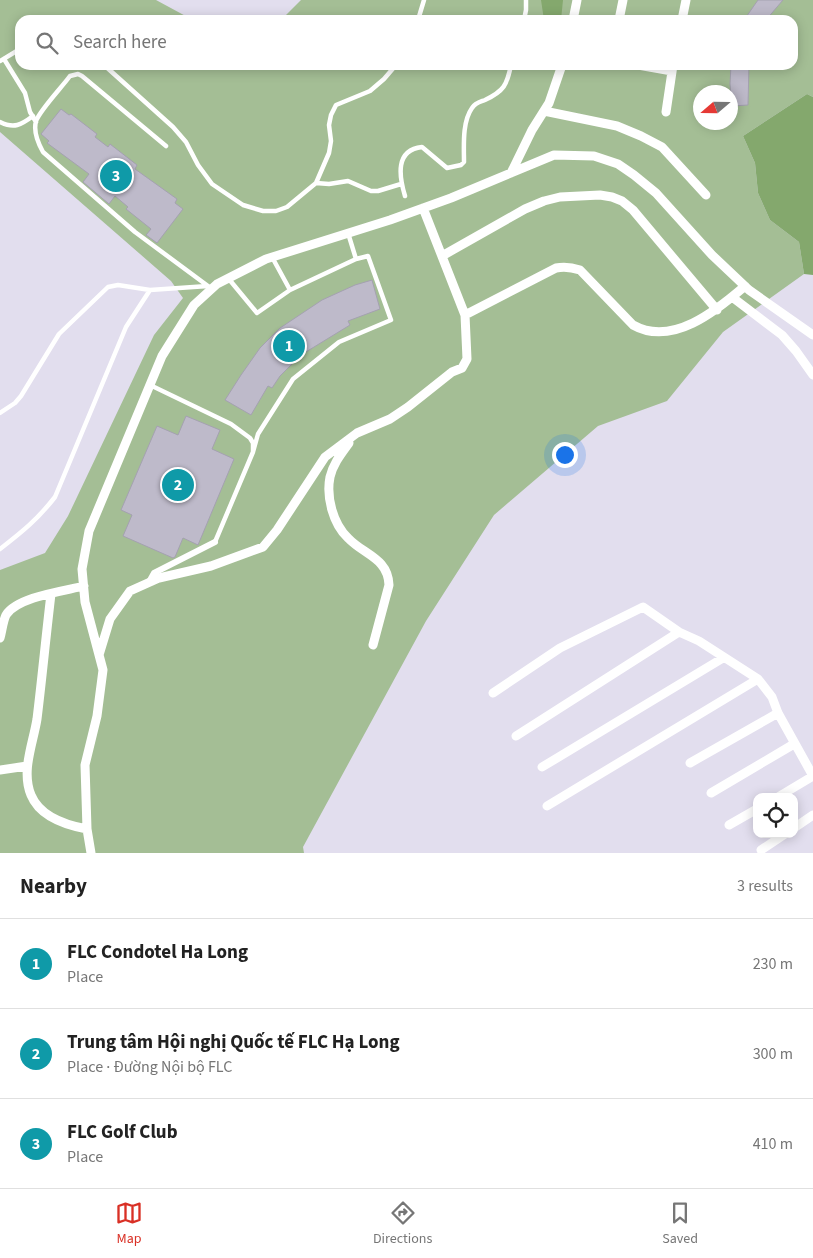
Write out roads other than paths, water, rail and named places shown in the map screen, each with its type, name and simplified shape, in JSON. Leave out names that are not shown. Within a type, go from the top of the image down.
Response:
[{"type":"street","points":[[574,15],[577,0]]},
{"type":"street","points":[[620,15],[623,0]]},
{"type":"street","points":[[683,15],[686,0]]},
{"type":"street","points":[[511,173],[532,130],[549,103],[560,70]]},
{"type":"street","points":[[666,112],[672,70]]},
{"type":"street","points":[[544,111],[617,126],[642,136],[662,147],[706,195]]},
{"type":"street","points":[[91,853],[87,829],[85,765],[97,716],[103,670],[85,602],[82,569],[89,531],[162,356],[194,306],[210,287],[272,257],[423,208],[554,155],[594,156],[618,164],[656,193],[712,256],[745,286],[813,334]]},
{"type":"street","points":[[442,256],[525,209],[544,201],[560,197],[600,195],[612,197],[622,201],[633,210],[717,310]]},
{"type":"street","points":[[99,656],[110,619],[130,591],[159,578],[212,566],[263,547],[277,530],[325,457],[357,434],[390,419],[452,372],[462,368],[467,359],[465,315],[423,208]]},
{"type":"street","points":[[465,315],[556,268],[564,266],[580,270],[633,325],[642,330],[663,332],[675,330],[717,310],[745,286]]},
{"type":"street","points":[[732,297],[782,335],[796,350],[813,376]]},
{"type":"street","points":[[357,434],[341,453],[335,464],[330,478],[330,495],[332,512],[339,527],[348,538],[379,562],[385,568],[388,576],[389,586],[373,645]]},
{"type":"street","points":[[148,582],[154,573],[215,542]]},
{"type":"street","points":[[0,638],[6,615],[16,606],[51,594],[84,586]]},
{"type":"street","points":[[51,594],[36,722],[27,766],[30,793],[38,808],[67,825],[87,829]]},
{"type":"street","points":[[493,693],[560,648],[643,607],[679,632],[699,642],[758,679],[772,697],[778,714],[813,776],[785,793]]},
{"type":"street","points":[[516,736],[679,632]]},
{"type":"street","points":[[542,768],[723,658]]},
{"type":"street","points":[[548,806],[758,679]]},
{"type":"street","points":[[690,763],[778,714]]},
{"type":"street","points":[[711,793],[794,744]]},
{"type":"street","points":[[0,770],[27,766]]},
{"type":"street","points":[[729,826],[753,811]]},
{"type":"street","points":[[798,825],[813,815]]},
{"type":"street","points":[[761,850],[779,838]]},
{"type":"lane","points":[[420,15],[424,0]]},
{"type":"lane","points":[[525,15],[526,0]]},
{"type":"lane","points":[[15,52],[2,60],[25,92],[36,122],[38,143],[44,152],[135,232],[210,287]]},
{"type":"lane","points":[[110,70],[173,127],[186,142],[198,165],[212,184],[243,205],[262,211],[276,211],[287,207],[316,183],[328,153],[331,141],[329,125],[336,105],[370,91],[392,70]]},
{"type":"lane","points":[[405,196],[401,184],[402,158],[408,150],[422,147],[447,168],[461,165],[464,162],[465,130],[470,110],[478,103],[501,91],[509,78],[511,70]]},
{"type":"lane","points":[[36,122],[70,76],[78,74],[166,146]]},
{"type":"lane","points":[[0,122],[14,127],[23,124],[33,116]]},
{"type":"lane","points":[[316,183],[329,184],[348,181],[378,192],[401,184]]},
{"type":"lane","points":[[348,233],[356,259]]},
{"type":"lane","points":[[215,542],[253,452],[258,434],[293,379],[339,342],[391,320],[368,256],[356,259],[290,290],[257,313],[228,278]]},
{"type":"lane","points":[[272,257],[290,290]]},
{"type":"lane","points":[[0,413],[15,403],[21,396],[59,334],[104,289],[118,285],[150,290],[210,287]]},
{"type":"lane","points":[[0,548],[29,527],[55,497],[126,327],[150,290]]},
{"type":"lane","points":[[150,385],[231,424],[250,438],[253,443],[253,452]]},
{"type":"place","name":"FLC Golf Club","points":[[116,176]]},
{"type":"place","name":"FLC Condotel Ha Long","points":[[289,346]]},
{"type":"place","name":"Trung tâm Hội nghị Quốc tế FLC Hạ Long","points":[[178,485]]}]
